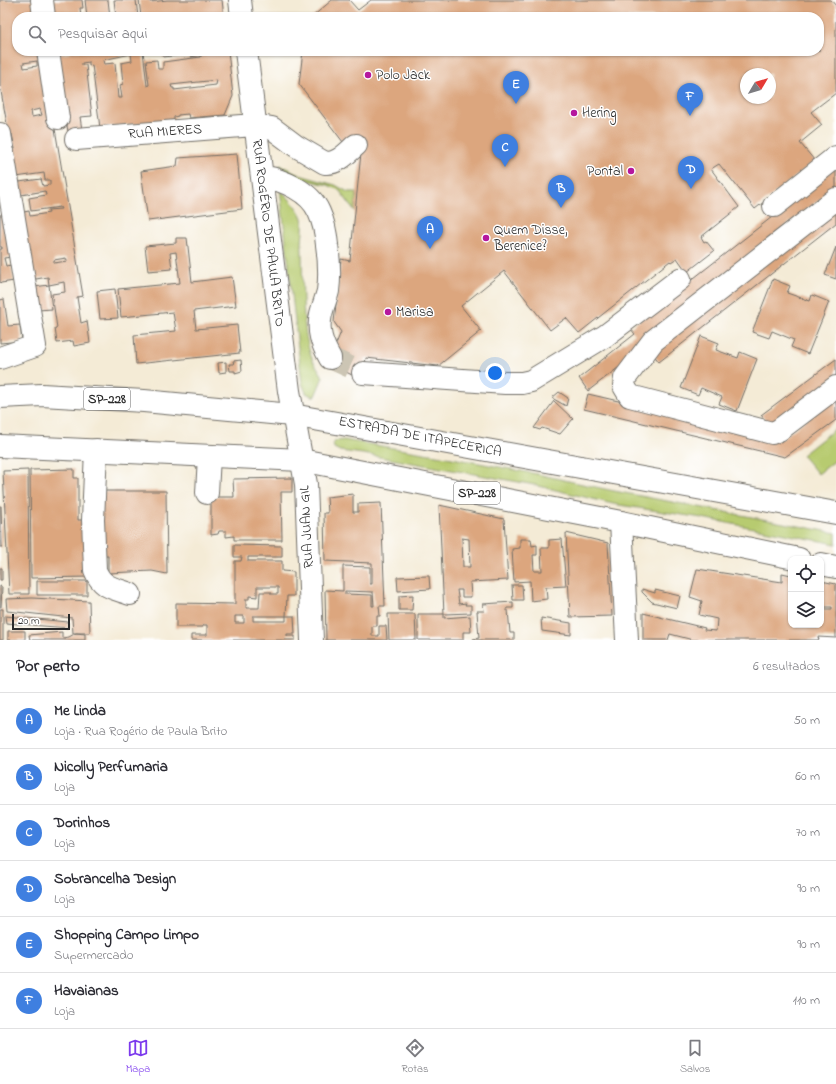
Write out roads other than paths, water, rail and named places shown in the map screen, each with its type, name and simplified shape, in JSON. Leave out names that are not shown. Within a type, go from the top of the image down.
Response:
[{"type":"street","points":[[42,0],[43,12]]},
{"type":"street","points":[[240,0],[241,12]]},
{"type":"street","points":[[49,56],[58,118]]},
{"type":"street","name":"RUA ROGÉRIO DE PAULA BRITO","points":[[247,56],[254,125],[262,176],[292,414]]},
{"type":"street","name":"RUA MIERES","points":[[76,139],[254,125],[272,128],[296,146],[325,163],[338,160],[356,145]]},
{"type":"street","points":[[0,134],[35,346],[0,358]]},
{"type":"street","points":[[774,206],[836,157]]},
{"type":"street","points":[[262,176],[279,180],[299,191],[309,198],[319,211],[324,225],[329,257],[328,291],[320,315],[320,337],[330,358]]},
{"type":"street","points":[[836,200],[653,341],[625,378],[624,386],[630,396],[772,433],[836,387]]},
{"type":"street","points":[[363,373],[505,383],[522,383],[531,381],[605,336],[680,279]]},
{"type":"street","name":"ESTRADA DE ITAPECERICA","points":[[0,397],[42,395],[144,401],[292,414],[836,513]]},
{"type":"street","name":"RUA JUAN GIL","points":[[292,414],[306,484],[312,640]]},
{"type":"street","name":"SP-228","points":[[0,446],[300,460],[621,522],[788,557]]},
{"type":"street","points":[[96,450],[93,520],[95,570],[98,577],[105,585],[130,594]]},
{"type":"street","points":[[207,493],[209,456]]},
{"type":"street","points":[[621,522],[627,640]]},
{"type":"street","points":[[824,565],[836,567]]},
{"type":"tunnel","points":[[330,358],[363,373]]},
{"type":"place","name":"Polo Jack","points":[[368,75]]},
{"type":"place","name":"Shopping Campo Limpo","points":[[516,104]]},
{"type":"place","name":"Hering","points":[[574,113]]},
{"type":"place","name":"Havaianas","points":[[690,116]]},
{"type":"place","name":"Dorinhos","points":[[505,167]]},
{"type":"place","name":"Pontal","points":[[631,171]]},
{"type":"place","name":"Sobrancelha Design","points":[[691,189]]},
{"type":"place","name":"Nicolly Perfumaria","points":[[561,208]]},
{"type":"place","name":"Quem Disse, Berenice?","points":[[486,238]]},
{"type":"place","name":"Me Linda","points":[[430,249]]},
{"type":"place","name":"Marisa","points":[[388,312]]}]
